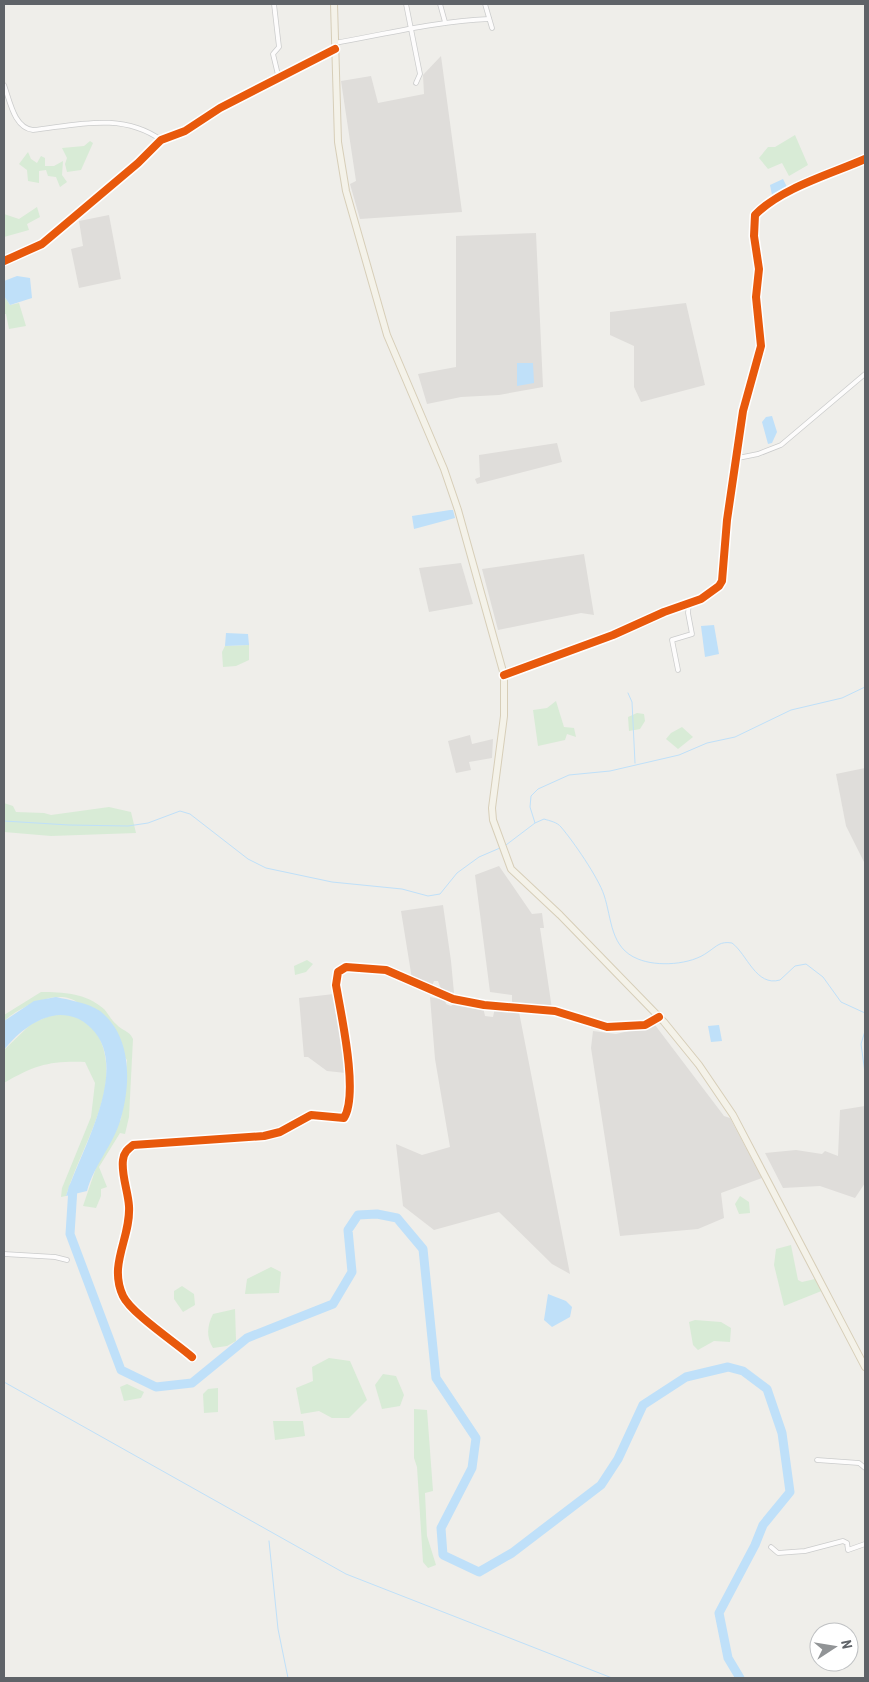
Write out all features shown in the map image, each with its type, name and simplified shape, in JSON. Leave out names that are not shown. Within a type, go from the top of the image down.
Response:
[{"type":"main road","points":[[334,4],[338,142],[346,191],[388,335],[444,469],[458,510],[504,675],[504,716],[492,820],[506,858],[511,869],[560,915],[659,1017],[699,1065],[733,1115],[865,1367]]},
{"type":"street","points":[[274,4],[279,47],[273,54],[279,79]]},
{"type":"street","points":[[406,4],[420,74],[416,83]]},
{"type":"street","points":[[440,4],[445,22]]},
{"type":"street","points":[[486,4],[492,28]]},
{"type":"street","points":[[4,261],[42,244],[124,175],[161,140],[185,131],[220,108],[279,79],[335,46],[445,22],[489,19]]},
{"type":"street","points":[[4,85],[19,124],[26,129],[33,130],[101,121],[140,127],[161,140]]},
{"type":"street","points":[[504,675],[589,644],[664,612],[701,599],[712,592],[722,581],[728,520],[738,458],[742,411],[761,346],[756,297],[759,269],[754,236],[755,215],[764,206],[791,191],[865,159]]},
{"type":"street","points":[[738,458],[758,454],[782,445],[865,374]]},
{"type":"street","points":[[678,670],[672,640],[692,634],[688,613],[689,603]]},
{"type":"street","points":[[192,1357],[133,1309],[123,1296],[116,1270],[125,1237],[129,1207],[123,1168],[124,1156],[133,1145],[264,1136],[280,1132],[312,1115],[344,1118],[350,1105],[349,1080],[336,985],[338,972],[346,967],[386,970],[453,999],[484,1005],[555,1011],[607,1027],[645,1025],[659,1017]]},
{"type":"street","points":[[4,1254],[55,1257],[66,1260]]},
{"type":"street","points":[[816,1460],[859,1463],[865,1468]]},
{"type":"street","points":[[771,1547],[778,1553],[805,1552],[809,1548],[843,1541],[847,1543],[848,1550],[865,1544]]},
{"type":"shaded area","points":[[441,56],[462,212],[360,219],[350,184],[356,181],[341,81],[371,76],[378,103],[424,94],[423,75]]},
{"type":"shaded area","points":[[109,215],[121,279],[79,288],[71,249],[83,246],[79,221]]},
{"type":"shaded area","points":[[536,233],[543,387],[499,395],[461,397],[427,404],[418,374],[456,367],[456,236]]},
{"type":"shaded area","points":[[686,303],[705,385],[641,402],[634,387],[634,346],[610,335],[610,312]]},
{"type":"shaded area","points":[[557,443],[562,462],[477,484],[475,479],[480,477],[479,455]]},
{"type":"shaded area","points":[[584,554],[594,615],[581,613],[498,630],[482,569]]},
{"type":"shaded area","points":[[461,563],[473,604],[429,612],[419,568]]},
{"type":"shaded area","points":[[470,735],[472,744],[493,739],[492,758],[469,762],[471,770],[456,773],[448,741]]},
{"type":"shaded area","points":[[865,768],[865,864],[846,826],[836,774]]},
{"type":"shaded area","points":[[499,866],[532,914],[542,913],[544,928],[540,928],[552,1009],[527,1008],[518,1003],[512,1005],[512,995],[490,992],[475,875]]},
{"type":"shaded area","points":[[443,905],[454,993],[441,989],[438,981],[434,981],[432,986],[412,979],[401,911]]},
{"type":"shaded area","points":[[334,994],[343,1038],[346,1073],[327,1071],[308,1057],[304,1057],[299,998]]},
{"type":"shaded area","points":[[430,997],[445,1000],[446,1004],[451,1006],[456,1002],[483,1007],[485,1016],[493,1017],[495,1008],[519,1012],[570,1274],[552,1264],[499,1212],[434,1230],[403,1206],[396,1144],[422,1155],[450,1147],[435,1059]]},
{"type":"shaded area","points":[[655,1025],[724,1116],[730,1118],[762,1178],[721,1193],[724,1218],[698,1229],[620,1236],[591,1048],[593,1031],[616,1034]]},
{"type":"shaded area","points":[[865,1106],[865,1183],[855,1198],[820,1186],[783,1188],[765,1153],[796,1150],[822,1154],[825,1151],[838,1156],[840,1110]]},
{"type":"green space","points":[[795,135],[808,165],[789,176],[782,163],[768,169],[759,158],[768,147],[775,147]]},
{"type":"green space","points":[[90,141],[93,143],[81,170],[67,172],[65,164],[67,158],[62,148],[84,146]]},
{"type":"green space","points":[[28,152],[31,159],[37,163],[41,156],[45,158],[45,166],[54,166],[63,161],[62,175],[67,182],[60,187],[56,177],[48,176],[46,170],[39,171],[39,183],[28,181],[27,170],[19,164]]},
{"type":"green space","points":[[37,207],[40,217],[27,224],[29,230],[4,237],[4,214],[19,219]]},
{"type":"green space","points":[[4,296],[10,305],[19,303],[26,326],[9,329],[6,314],[4,314]]},
{"type":"green space","points":[[249,645],[249,660],[236,666],[223,667],[222,652],[225,646]]},
{"type":"green space","points":[[556,701],[564,727],[574,728],[576,737],[567,734],[565,740],[538,746],[533,710],[547,708]]},
{"type":"green space","points":[[637,713],[644,714],[645,721],[640,729],[629,731],[628,717]]},
{"type":"green space","points":[[682,727],[693,737],[678,749],[666,739],[671,733]]},
{"type":"green space","points":[[4,803],[13,806],[16,812],[51,815],[109,807],[131,812],[136,833],[51,836],[4,832]]},
{"type":"green space","points":[[307,960],[313,964],[306,972],[295,975],[294,966]]},
{"type":"green space","points":[[41,992],[74,994],[90,1000],[104,1009],[114,1022],[130,1034],[133,1039],[129,1117],[125,1134],[120,1133],[99,1167],[107,1187],[101,1189],[101,1196],[96,1208],[83,1206],[98,1162],[121,1119],[127,1060],[91,1016],[78,1003],[70,999],[61,997],[40,1001],[20,1010],[4,1021],[4,1015]]},
{"type":"green space","points":[[51,1015],[70,1015],[92,1027],[99,1037],[106,1060],[105,1086],[99,1111],[66,1196],[61,1197],[62,1188],[91,1117],[95,1083],[85,1062],[62,1062],[43,1065],[4,1083],[4,1050],[31,1024]]},
{"type":"green space","points":[[740,1196],[749,1202],[750,1213],[739,1214],[735,1204]]},
{"type":"green space","points":[[791,1245],[798,1280],[802,1282],[815,1279],[824,1290],[784,1306],[774,1265],[776,1249]]},
{"type":"green space","points":[[271,1267],[281,1272],[279,1293],[245,1294],[247,1279]]},
{"type":"green space","points":[[182,1286],[194,1294],[195,1305],[183,1312],[174,1299],[174,1291]]},
{"type":"green space","points":[[235,1309],[236,1341],[227,1346],[213,1348],[209,1340],[208,1331],[213,1314]]},
{"type":"green space","points":[[695,1320],[721,1322],[731,1328],[730,1342],[714,1341],[698,1350],[693,1345],[689,1322]]},
{"type":"green space","points":[[329,1358],[350,1361],[367,1400],[349,1418],[332,1418],[319,1411],[301,1414],[296,1388],[313,1381],[312,1367]]},
{"type":"green space","points":[[383,1374],[396,1376],[404,1395],[400,1406],[382,1409],[375,1385]]},
{"type":"green space","points":[[127,1384],[144,1392],[141,1398],[124,1401],[120,1387]]},
{"type":"green space","points":[[218,1388],[218,1412],[204,1413],[203,1394],[208,1389]]},
{"type":"green space","points":[[414,1409],[427,1410],[433,1491],[425,1493],[427,1536],[436,1565],[428,1568],[423,1562],[417,1467],[414,1458]]},
{"type":"green space","points":[[273,1421],[303,1421],[305,1436],[275,1440]]},
{"type":"water","points":[[783,179],[788,189],[775,196],[772,195],[770,185]]},
{"type":"water","points":[[17,276],[30,278],[32,298],[10,305],[4,296],[4,281]]},
{"type":"water","points":[[517,363],[533,363],[534,383],[517,386]]},
{"type":"water","points":[[772,416],[777,432],[772,443],[768,444],[762,422],[766,417]]},
{"type":"water","points":[[453,510],[455,518],[414,529],[412,516]]},
{"type":"water","points":[[714,625],[719,654],[705,657],[701,626]]},
{"type":"water","points":[[226,633],[248,634],[249,645],[225,646]]},
{"type":"water","points":[[56,997],[90,1006],[100,1011],[110,1021],[118,1033],[123,1047],[127,1075],[124,1104],[118,1128],[94,1172],[87,1191],[66,1196],[91,1134],[105,1087],[106,1065],[102,1045],[91,1028],[84,1022],[73,1017],[60,1015],[44,1018],[29,1026],[4,1050],[4,1021],[34,1001]]},
{"type":"water","points":[[719,1025],[722,1041],[711,1042],[708,1026]]},
{"type":"water","points":[[548,1294],[566,1301],[572,1307],[570,1317],[552,1327],[544,1320]]},
{"type":"waterway","points":[[506,845],[535,823],[530,807],[531,796],[538,789],[569,775],[610,771],[679,755],[707,743],[735,737],[791,710],[842,698],[865,687]]},
{"type":"waterway","points":[[628,693],[632,702],[635,763]]},
{"type":"waterway","points":[[4,821],[128,826],[148,823],[180,811],[190,814],[248,859],[266,868],[332,882],[402,889],[428,896],[440,894],[457,873],[479,857],[500,848]]},
{"type":"waterway","points":[[535,823],[544,819],[555,823],[561,827],[572,841],[601,887],[617,940],[629,954],[646,962],[674,963],[693,960],[722,943],[732,943],[764,979],[780,980],[795,966],[806,964],[823,977],[841,1002],[865,1013]]},
{"type":"waterway","points":[[865,1031],[861,1044],[865,1073]]},
{"type":"waterway","points":[[76,1184],[73,1188],[70,1234],[121,1370],[156,1387],[192,1383],[247,1338],[333,1304],[352,1272],[348,1230],[358,1215],[377,1214],[397,1218],[423,1249],[436,1378],[476,1438],[472,1468],[441,1528],[443,1555],[479,1572],[512,1553],[601,1485],[618,1459],[643,1405],[686,1377],[728,1367],[743,1371],[767,1389],[782,1433],[790,1492],[763,1525],[755,1545],[719,1613],[728,1658],[740,1678]]},
{"type":"waterway","points":[[4,1382],[346,1574],[612,1678]]},
{"type":"waterway","points":[[269,1541],[278,1629],[288,1678]]},
{"type":"cycle path","points":[[4,261],[42,244],[138,163],[161,140],[185,131],[220,108],[335,49]]},
{"type":"cycle path","points":[[504,675],[613,635],[664,612],[701,599],[719,586],[722,581],[727,520],[743,411],[761,346],[756,297],[759,269],[754,236],[755,215],[766,205],[792,189],[865,159]]},
{"type":"cycle path","points":[[192,1357],[154,1328],[135,1311],[123,1296],[118,1273],[129,1218],[129,1206],[123,1171],[124,1155],[133,1145],[264,1136],[280,1132],[311,1115],[344,1118],[348,1107],[350,1091],[348,1053],[336,985],[338,972],[346,967],[386,970],[453,999],[484,1005],[555,1011],[607,1027],[645,1025],[659,1017]]}]
